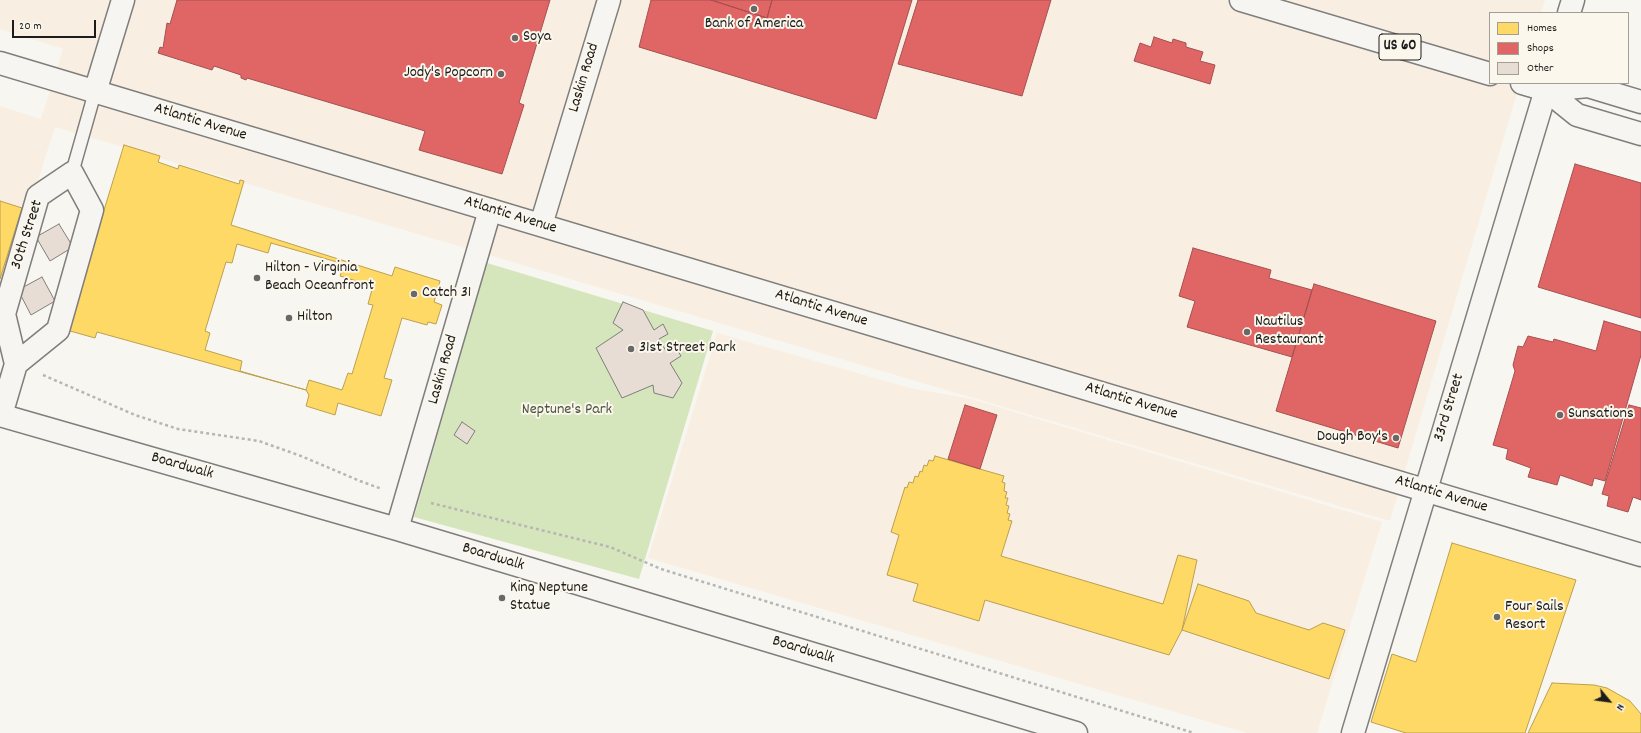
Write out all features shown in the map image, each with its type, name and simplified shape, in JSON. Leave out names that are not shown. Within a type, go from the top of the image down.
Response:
[{"type":"main road","points":[[95,92],[123,0]]},
{"type":"main road","name":"Laskin Road","points":[[541,225],[609,0]]},
{"type":"main road","name":"US 60","points":[[1242,0],[1489,74]]},
{"type":"main road","points":[[1569,12],[1573,0]]},
{"type":"main road","name":"Atlantic Avenue","points":[[0,63],[1641,555]]},
{"type":"main road","points":[[1530,84],[1547,86],[1588,86],[1641,102]]},
{"type":"main road","points":[[1547,86],[1577,115],[1641,134]]},
{"type":"main road","name":"33rd Street","points":[[1353,733],[1547,86]]},
{"type":"main road","points":[[16,364],[58,330],[92,210],[72,173]]},
{"type":"main road","name":"30th Street","points":[[0,415],[16,364],[4,314],[38,196],[72,173]]},
{"type":"main road","name":"Laskin Road","points":[[397,529],[490,210]]},
{"type":"main road","name":"Boardwalk","points":[[0,415],[397,529],[1076,733]]},
{"type":"lane","points":[[72,173],[95,92]]},
{"type":"path","points":[[16,364],[135,415],[178,429],[259,441],[301,456],[360,481],[406,497],[610,547],[661,569],[1194,733]]},
{"type":"shaded area","points":[[0,0],[1545,0],[1541,12],[1489,12],[1489,84],[1520,84],[1390,521],[55,127],[0,300],[0,106],[41,119],[63,49],[0,29]]},
{"type":"shaded area","points":[[717,333],[910,388],[971,399],[1382,522],[1317,733],[1247,733],[648,558]]},
{"type":"green space","name":"Neptune's Park","points":[[487,263],[713,331],[639,579],[414,517]]},
{"type":"building: Homes","name":"Hilton - Virginia Beach Oceanfront","points":[[124,145],[160,156],[158,162],[178,169],[179,165],[239,184],[240,180],[244,181],[231,225],[392,276],[395,267],[440,281],[434,302],[442,305],[436,324],[428,322],[427,325],[402,318],[384,378],[392,380],[381,416],[338,403],[335,415],[306,406],[309,395],[306,390],[97,332],[95,338],[63,329],[77,298]]},
{"type":"building: Homes","points":[[0,201],[22,208],[0,279]]},
{"type":"building: Homes","name":"Hilton","points":[[271,243],[344,264],[340,276],[373,286],[368,304],[373,305],[352,374],[348,373],[342,390],[309,380],[306,390],[240,371],[242,361],[205,350],[210,333],[205,331],[226,262],[232,263],[237,244],[268,253]]},
{"type":"building: Homes","points":[[935,456],[1004,476],[1002,482],[1005,483],[1004,491],[1007,492],[1005,498],[1008,498],[1006,505],[1009,506],[1007,513],[1010,514],[1008,520],[1012,521],[1001,556],[1163,604],[1178,555],[1197,560],[1182,630],[1169,655],[985,600],[979,621],[913,601],[918,584],[887,575],[899,535],[891,532],[905,487],[907,488],[909,482],[913,483],[915,476],[918,477],[920,471],[922,472],[924,465],[927,466],[929,460],[933,461]]},
{"type":"building: Homes","name":"Four Sails Resort","points":[[1452,543],[1576,580],[1525,733],[1406,733],[1371,722],[1392,654],[1416,662]]},
{"type":"building: Homes","points":[[1198,584],[1249,601],[1256,613],[1309,630],[1323,623],[1345,630],[1329,679],[1182,630]]},
{"type":"building: Homes","name":"Four Sails Resort","points":[[1552,683],[1594,685],[1607,688],[1630,701],[1641,714],[1641,733],[1528,733]]},
{"type":"building: Shops","points":[[177,0],[550,0],[519,103],[524,105],[502,174],[419,150],[425,131],[247,78],[246,80],[241,78],[241,75],[214,66],[212,70],[158,53],[160,47],[163,48],[167,23],[170,24]]},
{"type":"building: Shops","points":[[651,0],[711,0],[767,18],[772,0],[912,0],[876,119],[639,47]]},
{"type":"building: Shops","name":"Bank of America","points":[[711,0],[772,0],[767,18]]},
{"type":"building: Shops","points":[[918,0],[1051,0],[1022,96],[898,64]]},
{"type":"building: Shops","points":[[1154,37],[1172,43],[1173,39],[1186,43],[1186,47],[1203,52],[1200,61],[1215,65],[1210,84],[1134,61],[1140,43],[1151,47]]},
{"type":"building: Shops","points":[[1575,164],[1641,183],[1641,318],[1538,287]]},
{"type":"building: Shops","points":[[1193,248],[1271,270],[1269,278],[1312,290],[1292,357],[1187,327],[1195,301],[1179,296]]},
{"type":"building: Shops","points":[[1314,284],[1436,321],[1398,448],[1276,411]]},
{"type":"building: Shops","points":[[1604,321],[1641,332],[1641,355],[1605,481],[1594,478],[1592,486],[1560,475],[1557,485],[1528,477],[1531,468],[1506,459],[1508,449],[1493,445],[1515,371],[1513,365],[1518,346],[1523,347],[1528,336],[1553,342],[1554,339],[1596,351]]},
{"type":"building: Shops","points":[[965,405],[997,415],[980,469],[948,459]]},
{"type":"building: Shops","points":[[1629,405],[1641,408],[1641,500],[1633,497],[1628,512],[1607,506],[1609,496],[1602,494]]},
{"type":"building: Other","points":[[59,224],[73,247],[50,261],[36,237]]},
{"type":"building: Other","points":[[42,277],[55,301],[31,315],[18,290]]},
{"type":"building: Other","name":"31st Street Park","points":[[623,302],[643,310],[654,330],[663,324],[668,334],[659,339],[666,351],[675,346],[681,356],[670,363],[682,383],[673,398],[654,393],[653,385],[622,398],[596,348],[623,330],[613,323]]},
{"type":"building: Other","points":[[462,422],[475,431],[467,444],[454,435]]},
{"type":"place","name":"Bank of America","points":[[754,9]]},
{"type":"place","name":"Soya","points":[[515,38]]},
{"type":"place","name":"Jody's Popcorn","points":[[501,74]]},
{"type":"place","name":"Hilton - Virginia Beach Oceanfront","points":[[257,278]]},
{"type":"place","name":"Catch 31","points":[[414,294]]},
{"type":"place","name":"Hilton","points":[[289,318]]},
{"type":"place","name":"Nautilus Restaurant","points":[[1247,332]]},
{"type":"place","name":"31st Street Park","points":[[631,349]]},
{"type":"place","name":"Sunsations","points":[[1560,415]]},
{"type":"place","name":"Dough Boy's","points":[[1396,438]]},
{"type":"place","name":"King Neptune Statue","points":[[502,598]]},
{"type":"place","name":"Four Sails Resort","points":[[1497,617]]}]
